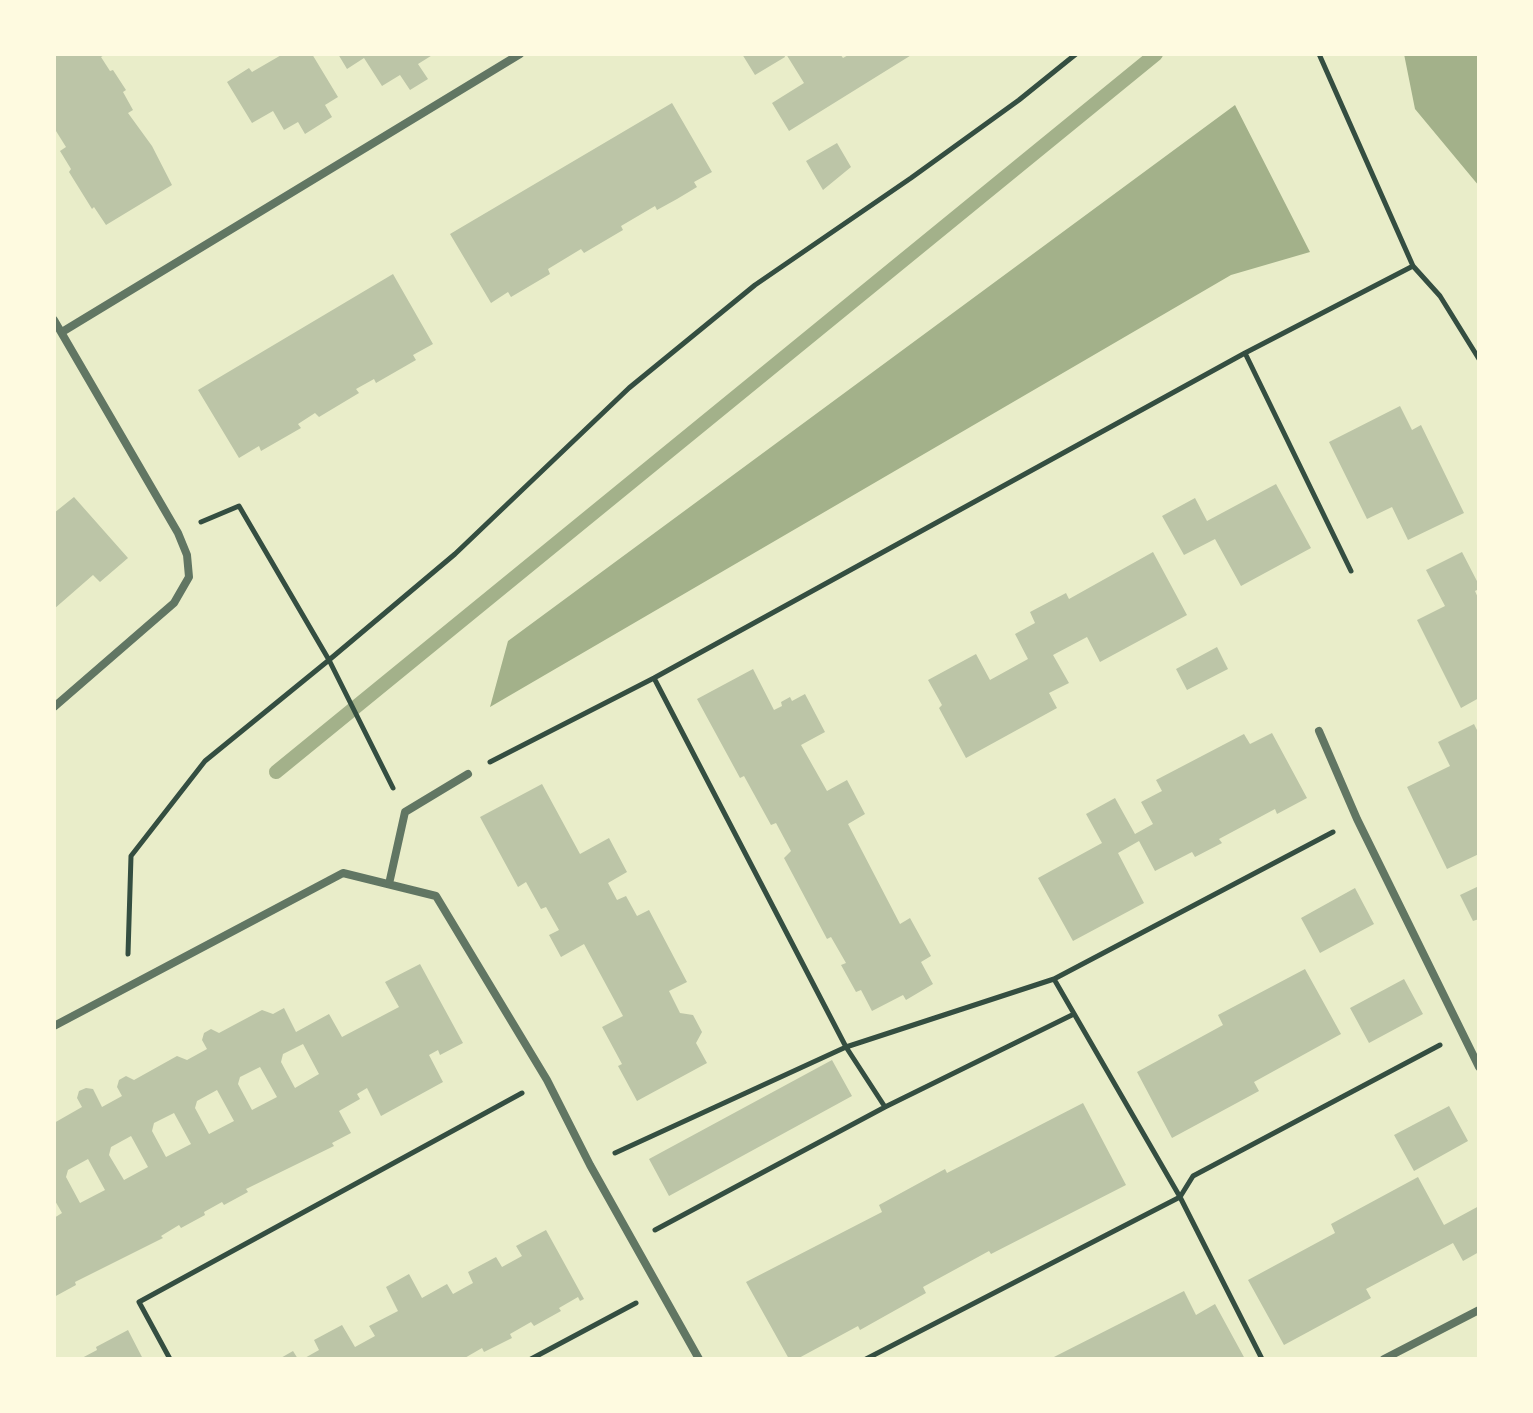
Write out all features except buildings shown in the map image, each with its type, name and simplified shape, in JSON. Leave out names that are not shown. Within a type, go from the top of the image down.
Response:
[{"type":"street","points":[[62,332],[520,54]]},
{"type":"street","points":[[54,320],[178,533],[187,555],[189,577],[174,603],[54,707]]},
{"type":"street","points":[[1319,731],[1357,819],[1479,1067]]},
{"type":"street","points":[[389,884],[405,812],[468,774]]},
{"type":"street","points":[[54,1026],[343,873],[436,896],[547,1080],[590,1165],[699,1359]]},
{"type":"street","points":[[1384,1359],[1479,1310]]},
{"type":"path","points":[[127,986],[131,856],[205,761],[455,554],[629,388],[755,285],[911,178],[1019,100],[1076,54]]},
{"type":"path","points":[[1319,54],[1413,266],[1440,296],[1479,359]]},
{"type":"path","points":[[468,774],[654,678],[1245,353],[1413,266]]},
{"type":"path","points":[[1245,353],[1351,571]]},
{"type":"path","points":[[178,533],[239,506],[329,660],[405,812]]},
{"type":"path","points":[[654,678],[846,1047],[885,1107]]},
{"type":"path","points":[[590,1165],[846,1047],[1054,979],[1357,819]]},
{"type":"path","points":[[1054,979],[1180,1197],[1262,1359]]},
{"type":"path","points":[[634,1242],[885,1107],[1074,1014]]},
{"type":"path","points":[[866,1359],[1180,1197],[1193,1176],[1462,1033]]},
{"type":"path","points":[[170,1359],[139,1302],[547,1080]]},
{"type":"path","points":[[531,1359],[643,1299]]},
{"type":"shaded area","points":[[1404,54],[1479,54],[1479,186],[1415,109]]},
{"type":"shaded area","points":[[1235,105],[1310,252],[1231,275],[490,707],[508,641]]},
{"type":"waterway","points":[[276,772],[1156,54]]}]
